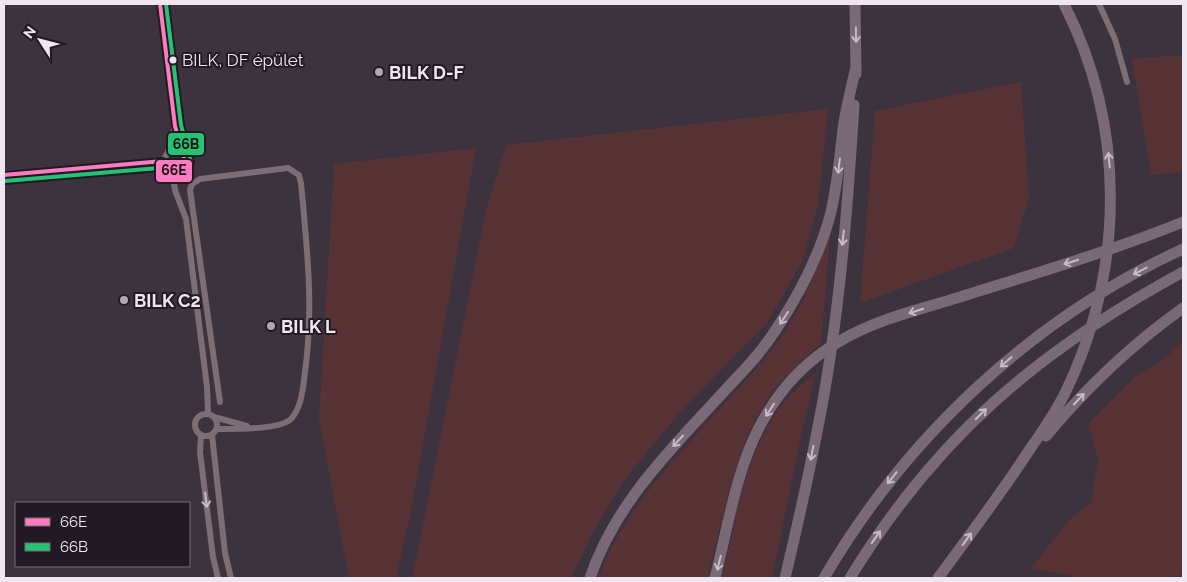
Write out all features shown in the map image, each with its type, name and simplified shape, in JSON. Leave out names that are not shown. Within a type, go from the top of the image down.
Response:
[{"type":"highway","points":[[785,578],[802,504],[830,355],[850,162],[856,67],[855,4]]},
{"type":"highway","points":[[938,578],[1013,476],[1051,418],[1081,356],[1103,281],[1112,209],[1110,165],[1103,112],[1089,60],[1064,4]]},
{"type":"highway","points":[[590,578],[622,514],[640,484],[756,358],[784,317],[803,284],[816,256],[830,213],[839,172],[844,122],[856,67]]},
{"type":"highway","points":[[715,578],[744,465],[752,443],[777,399],[800,372],[819,355],[860,331],[1075,261],[1183,222]]},
{"type":"highway","points":[[824,578],[874,500],[915,450],[975,389],[1010,358],[1086,302],[1183,249]]},
{"type":"highway","points":[[850,578],[867,549],[914,486],[988,407],[1035,366],[1100,320],[1183,272]]},
{"type":"highway","points":[[1013,476],[1099,378],[1138,341],[1183,308]]},
{"type":"street","points":[[160,4],[175,126],[184,157],[184,166],[181,170],[172,172]]},
{"type":"street","points":[[1099,4],[1115,39],[1127,82]]},
{"type":"street","points":[[175,126],[168,152],[163,161],[164,166],[172,172],[175,190],[186,219],[211,416],[217,423],[217,429],[212,435],[225,552],[231,578]]},
{"type":"street","points":[[168,152],[178,151],[182,153]]},
{"type":"street","points":[[4,175],[163,161]]},
{"type":"street","points":[[217,429],[258,427],[287,422],[296,411],[303,390],[309,340],[310,269],[301,183],[299,176],[288,168],[200,179],[192,184],[190,190],[220,402]]},
{"type":"street","points":[[212,435],[201,435],[195,429],[196,421],[201,415],[211,416],[231,423],[258,427]]},
{"type":"street","points":[[201,435],[200,452],[212,557],[218,578]]},
{"type":"shaded area","points":[[1183,55],[1183,172],[1151,175],[1132,59]]},
{"type":"shaded area","points":[[1021,82],[1029,198],[1014,248],[860,303],[875,111]]},
{"type":"shaded area","points":[[828,109],[818,206],[803,260],[767,323],[682,410],[625,479],[595,528],[571,578],[412,578],[486,210],[506,145]]},
{"type":"shaded area","points":[[476,148],[410,516],[396,578],[349,578],[319,420],[334,164]]},
{"type":"shaded area","points":[[831,228],[821,343],[789,373],[775,390],[751,428],[735,469],[707,578],[598,578],[613,544],[632,513],[654,484],[751,375],[784,334],[808,290]]},
{"type":"shaded area","points":[[1183,342],[1183,575],[1162,578],[1082,578],[1031,568],[1070,519],[1091,503],[1098,459],[1088,424],[1138,374],[1160,362]]},
{"type":"shaded area","points":[[816,374],[800,440],[772,578],[722,578],[742,494],[750,466],[761,439],[775,414],[793,392]]},
{"type":"transit line","name":"66E","points":[[4,175],[163,161],[169,171],[181,170],[185,162],[175,126],[160,4]]},
{"type":"transit line","name":"66B","points":[[5,181],[159,168],[164,174],[171,177],[186,174],[191,162],[181,125],[166,4]]},
{"type":"place","name":"BILK, DF épület","points":[[173,60]]},
{"type":"place","name":"BILK D-F","points":[[379,72]]},
{"type":"place","name":"BILK C2","points":[[124,300]]},
{"type":"place","name":"BILK L","points":[[271,326]]}]
